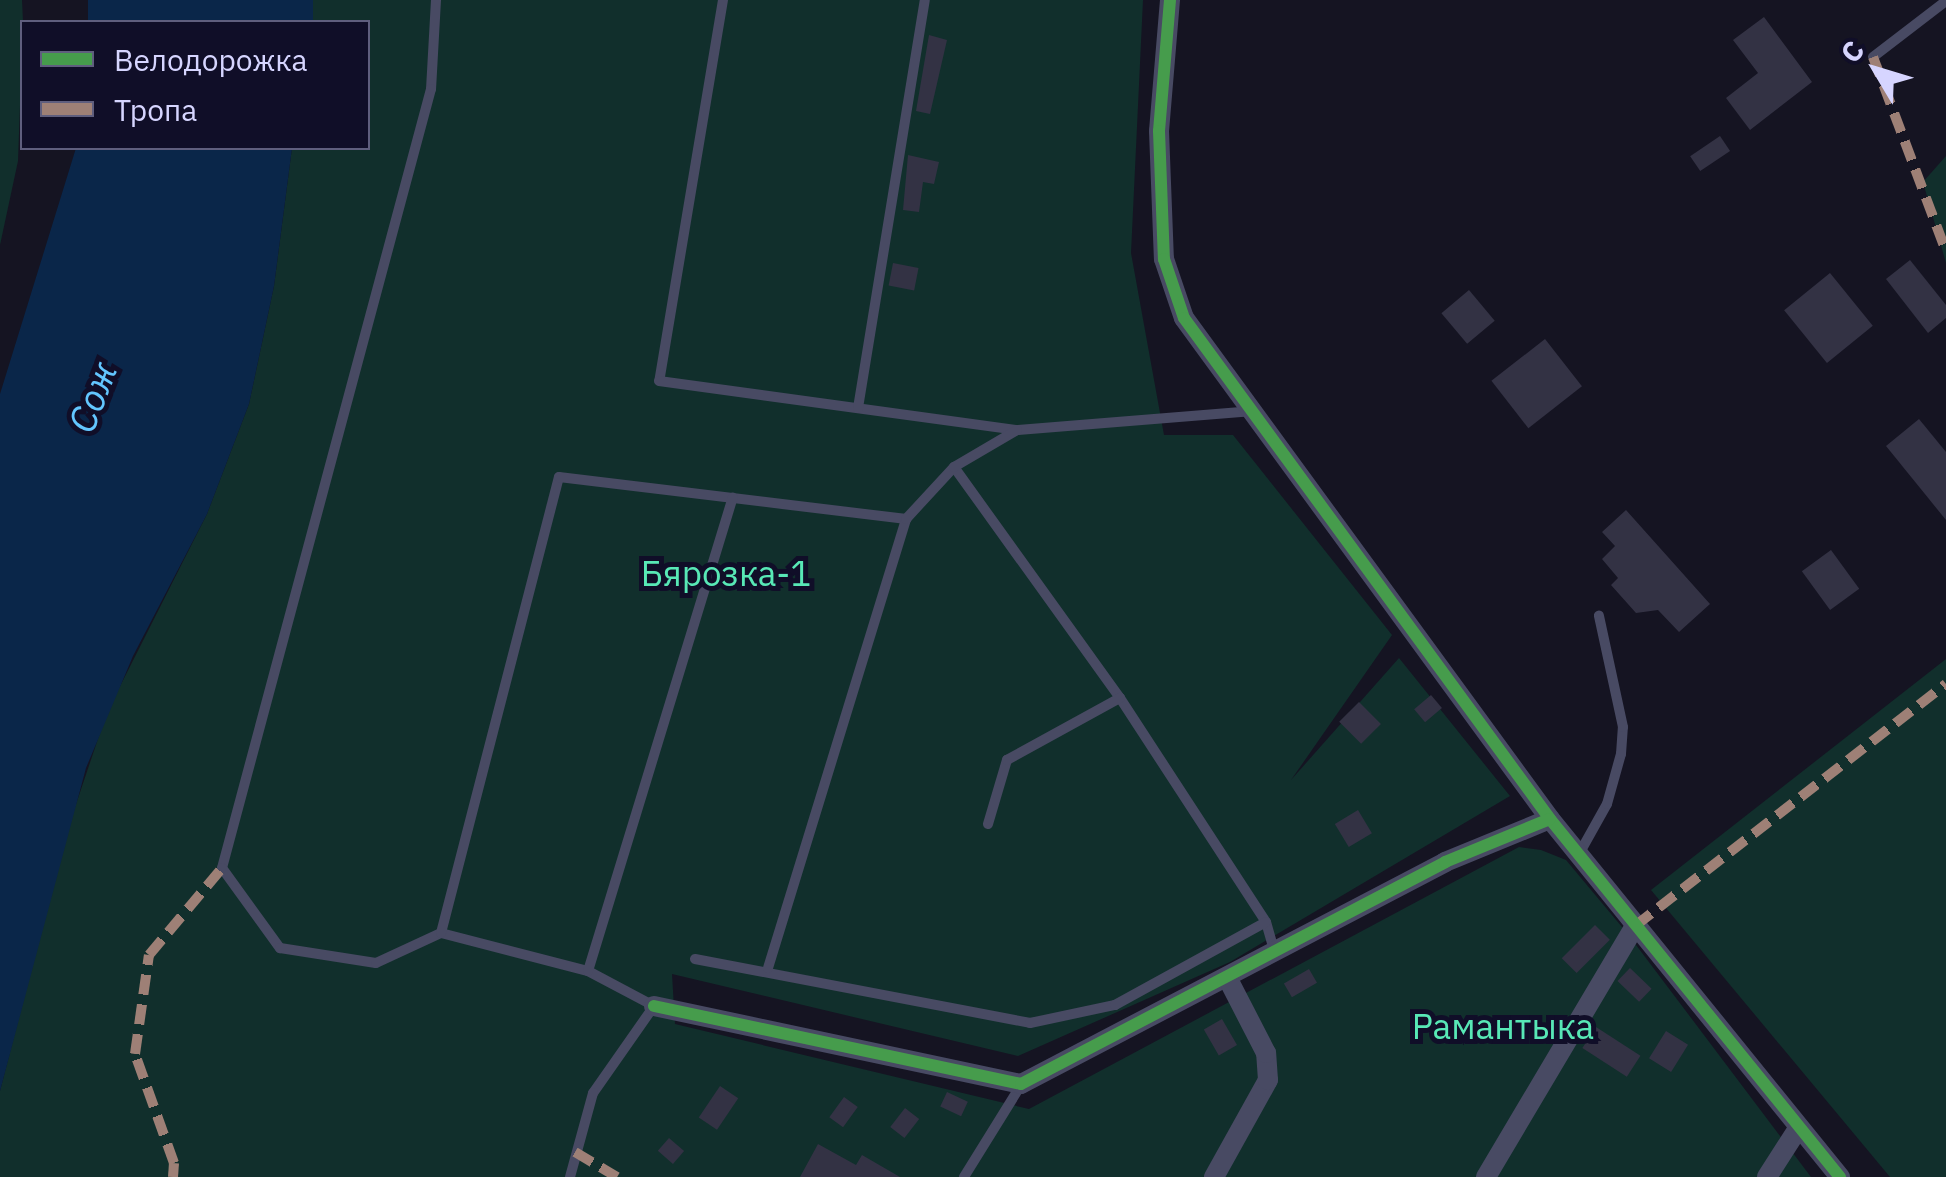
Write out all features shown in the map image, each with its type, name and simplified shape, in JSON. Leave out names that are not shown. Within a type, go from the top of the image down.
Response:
[{"type":"street","points":[[1170,0],[1158,131],[1164,259],[1184,318],[1256,410],[1550,819],[1840,1177]]},
{"type":"street","points":[[654,1006],[1022,1084],[1229,980],[1444,862],[1550,819]]},
{"type":"street","points":[[1486,1177],[1635,926]]},
{"type":"street","points":[[1214,1177],[1268,1080],[1266,1052],[1229,980]]},
{"type":"street","points":[[1767,1177],[1799,1128]]},
{"type":"lane","points":[[436,0],[431,89],[222,868],[280,948],[376,964],[442,933],[588,971],[654,1006],[593,1094],[570,1177]]},
{"type":"lane","points":[[723,0],[659,381],[1018,430],[1256,410]]},
{"type":"lane","points":[[858,408],[925,0]]},
{"type":"lane","points":[[1872,57],[1946,1]]},
{"type":"lane","points":[[768,968],[906,520],[954,468],[1018,430]]},
{"type":"lane","points":[[954,468],[1120,698],[1266,922],[1276,954]]},
{"type":"lane","points":[[442,933],[558,477],[906,520]]},
{"type":"lane","points":[[588,971],[732,498]]},
{"type":"lane","points":[[1578,855],[1607,804],[1621,754],[1623,727],[1598,616]]},
{"type":"lane","points":[[988,824],[1008,760],[1120,698]]},
{"type":"lane","points":[[695,959],[768,968],[1030,1023],[1115,1005],[1266,922]]},
{"type":"lane","points":[[964,1177],[1022,1084]]},
{"type":"green space","points":[[0,0],[22,0],[18,161],[0,245]]},
{"type":"green space","name":"Бярозка-1","points":[[313,0],[1143,0],[1131,253],[1164,435],[1233,435],[1392,635],[1291,780],[1399,658],[1510,796],[1230,962],[1018,1056],[672,974],[675,1024],[1029,1109],[1519,847],[1566,860],[1627,933],[1811,1177],[0,1177],[0,1091],[66,834],[107,712],[207,514],[249,404],[274,286],[292,150],[370,150],[370,20],[310,20]]},
{"type":"green space","points":[[1946,156],[1946,263],[1923,182]]},
{"type":"green space","points":[[1946,659],[1946,1177],[1890,1177],[1651,890]]},
{"type":"water","points":[[88,0],[313,0],[313,20],[88,20]]},
{"type":"water","name":"Сож","points":[[75,150],[292,150],[274,286],[249,404],[207,514],[133,656],[86,768],[0,1091],[0,394]]},
{"type":"building","points":[[1764,17],[1812,82],[1750,130],[1726,98],[1758,73],[1733,40]]},
{"type":"building","points":[[929,35],[947,40],[930,114],[916,111]]},
{"type":"building","points":[[1720,136],[1730,151],[1700,171],[1690,156]]},
{"type":"building","points":[[908,155],[939,162],[934,184],[923,182],[919,212],[903,210]]},
{"type":"building","points":[[1910,260],[1946,305],[1946,318],[1928,333],[1886,279]]},
{"type":"building","points":[[893,263],[919,268],[914,291],[889,286]]},
{"type":"building","points":[[1830,273],[1873,326],[1827,363],[1784,310]]},
{"type":"building","points":[[1469,290],[1495,321],[1467,344],[1441,313]]},
{"type":"building","points":[[1545,339],[1582,386],[1528,428],[1491,381]]},
{"type":"building","points":[[1919,419],[1946,452],[1946,520],[1886,446]]},
{"type":"building","points":[[1626,510],[1710,604],[1679,632],[1658,610],[1636,613],[1611,585],[1618,578],[1602,559],[1615,546],[1602,532]]},
{"type":"building","points":[[1831,550],[1859,589],[1830,610],[1802,571]]},
{"type":"building","points":[[1431,695],[1442,708],[1425,722],[1414,709]]},
{"type":"building","points":[[1359,702],[1381,724],[1361,744],[1339,722]]},
{"type":"building","points":[[1358,810],[1372,833],[1349,847],[1335,824]]},
{"type":"building","points":[[1595,925],[1610,940],[1577,973],[1562,958]]},
{"type":"building","points":[[1630,968],[1652,989],[1639,1002],[1617,981]]},
{"type":"building","points":[[1309,969],[1317,983],[1292,997],[1284,983]]},
{"type":"building","points":[[1222,1019],[1237,1045],[1219,1055],[1204,1030]]},
{"type":"building","points":[[1596,1027],[1640,1056],[1627,1077],[1582,1048]]},
{"type":"building","points":[[1666,1031],[1688,1045],[1671,1072],[1649,1058]]},
{"type":"building","points":[[720,1086],[738,1098],[717,1130],[699,1118]]},
{"type":"building","points":[[947,1092],[968,1102],[961,1116],[940,1107]]},
{"type":"building","points":[[844,1097],[858,1107],[843,1127],[829,1117]]},
{"type":"building","points":[[905,1108],[919,1119],[904,1138],[890,1127]]},
{"type":"building","points":[[669,1138],[684,1151],[673,1164],[658,1151]]},
{"type":"building","points":[[818,1144],[856,1165],[862,1155],[900,1177],[800,1177]]},
{"type":"marked path","points":[[1873,57],[1946,251]]},
{"type":"marked path","points":[[1635,926],[1946,684]]},
{"type":"marked path","points":[[173,1177],[174,1163],[135,1054],[149,955],[222,868]]},
{"type":"marked path","points":[[575,1152],[617,1177]]},
{"type":"cycle path","points":[[1170,0],[1159,131],[1164,259],[1184,318],[1550,819],[1840,1177]]},
{"type":"cycle path","points":[[654,1006],[1021,1084],[1445,862],[1550,819]]},
{"type":"park label","name":"Рамантыка","points":[[1503,1026]]}]
